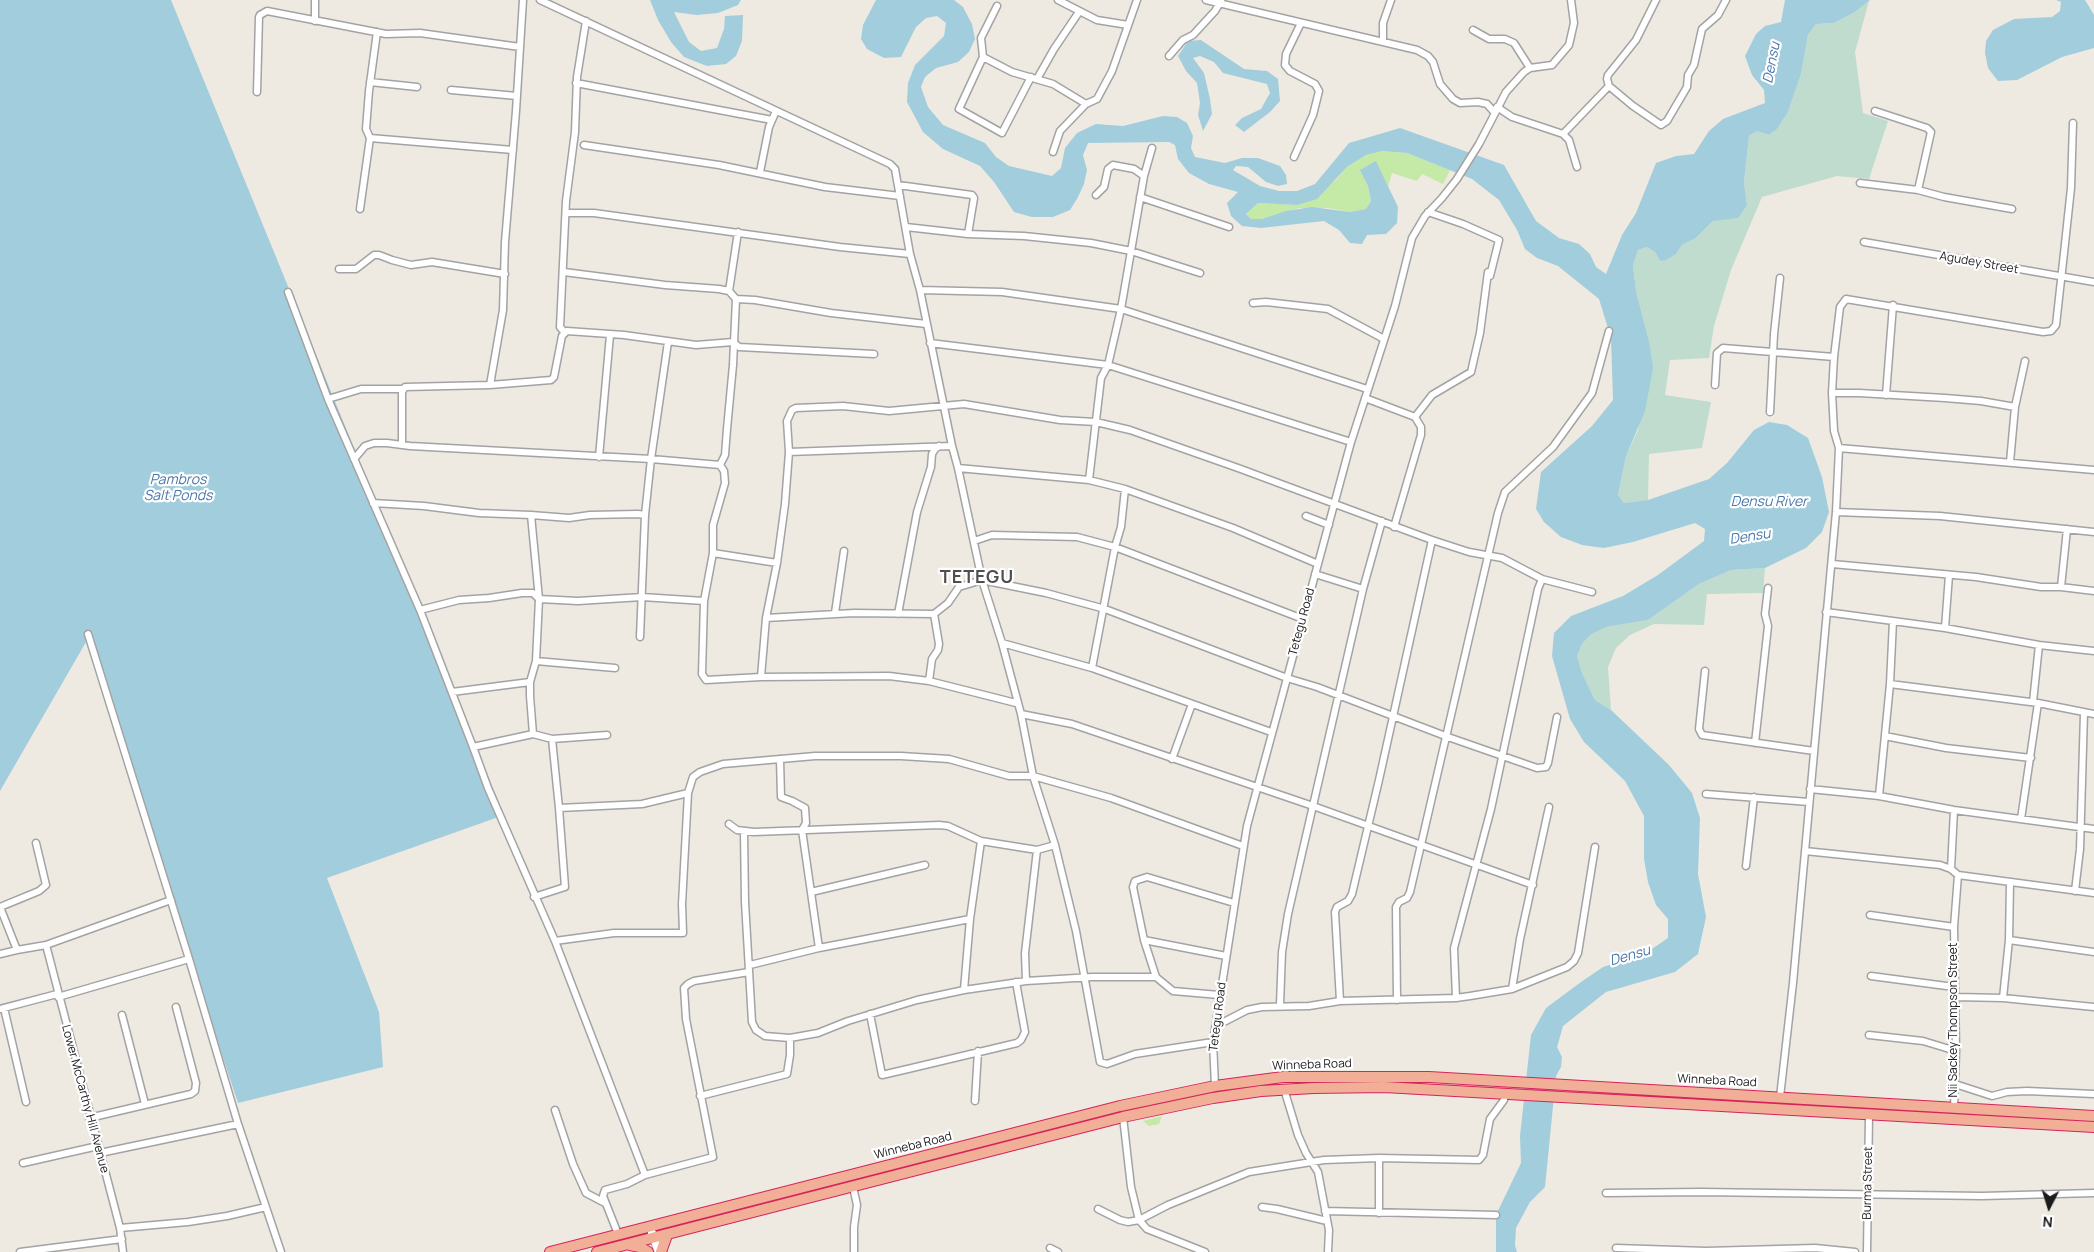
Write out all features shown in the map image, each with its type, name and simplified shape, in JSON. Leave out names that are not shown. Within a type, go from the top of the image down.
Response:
[{"type":"highway","name":"Winneba Road","points":[[550,1252],[1092,1112],[1215,1086],[1258,1080],[1305,1076],[1382,1076],[1570,1085],[2094,1116]]},
{"type":"highway","name":"Winneba Road","points":[[597,1252],[1123,1118],[1213,1098],[1284,1089],[1384,1087],[1570,1099],[2094,1127]]},
{"type":"highway","points":[[1986,1121],[1993,1117],[1996,1110]]},
{"type":"highway","points":[[2029,1124],[2034,1118],[2044,1112]]},
{"type":"highway","points":[[826,1182],[829,1193]]},
{"type":"highway","points":[[660,1252],[667,1235]]},
{"type":"highway","points":[[626,1244],[640,1247],[649,1252]]},
{"type":"street","points":[[315,0],[315,20]]},
{"type":"street","points":[[490,385],[503,310],[507,212],[523,0]]},
{"type":"street","points":[[540,0],[890,164],[895,169],[910,254],[920,290],[930,344],[982,580],[1002,643],[1016,703],[1021,714],[1033,776],[1055,845],[1076,931],[1100,1062],[1103,1064],[1135,1054],[1213,1042]]},
{"type":"street","points":[[1058,0],[1079,12],[1107,23],[1128,25]]},
{"type":"street","points":[[1053,152],[1060,131],[1086,104],[1096,99],[1112,71],[1137,0]]},
{"type":"street","points":[[1206,0],[1221,2],[1423,53],[1432,62],[1443,89],[1453,99],[1460,103],[1478,102],[1487,104],[1495,110],[1512,117],[1563,134],[1569,140],[1577,167]]},
{"type":"street","points":[[1473,30],[1489,39],[1505,39],[1514,44],[1530,68],[1552,65],[1569,45],[1574,24],[1571,0]]},
{"type":"street","points":[[1563,134],[1609,86],[1608,75],[1636,40],[1656,0]]},
{"type":"street","points":[[1609,86],[1620,93],[1633,106],[1657,123],[1664,125],[1687,87],[1688,75],[1694,65],[1702,28],[1718,15],[1726,0]]},
{"type":"street","points":[[1169,56],[1183,40],[1193,35],[1221,2]]},
{"type":"street","points":[[1383,42],[1383,23],[1388,2]]},
{"type":"street","points":[[997,6],[981,38],[983,57],[959,109],[1002,133],[1034,78],[1079,12]]},
{"type":"street","points":[[257,92],[260,15],[267,11],[377,32],[420,33],[520,47]]},
{"type":"street","points":[[565,333],[560,327],[560,299],[564,272],[566,201],[574,132],[576,83],[586,21]]},
{"type":"street","points":[[1294,157],[1315,110],[1319,91],[1315,84],[1290,71],[1285,65],[1286,54],[1301,23]]},
{"type":"street","points":[[360,209],[370,138],[366,129],[377,32]]},
{"type":"street","points":[[983,57],[1012,72],[1053,84],[1086,104]]},
{"type":"street","name":"Tetegu Road","points":[[1215,1086],[1213,1042],[1243,846],[1351,442],[1395,306],[1412,238],[1428,212],[1457,179],[1476,148],[1495,110],[1512,85],[1530,68]]},
{"type":"street","points":[[370,82],[417,87]]},
{"type":"street","points":[[576,83],[772,120]]},
{"type":"street","points":[[451,90],[517,96]]},
{"type":"street","points":[[760,172],[772,120],[776,111]]},
{"type":"street","points":[[1875,111],[1927,128],[1930,132],[1918,190]]},
{"type":"street","points":[[1780,1097],[1836,512],[1839,448],[1834,431],[1832,393],[1840,307],[1846,299],[1893,305],[2042,332],[2051,331],[2056,325],[2062,277],[2071,188],[2073,123]]},
{"type":"street","points":[[370,138],[513,150]]},
{"type":"street","points":[[584,145],[634,151],[658,157],[682,159],[760,172],[825,187],[900,196]]},
{"type":"street","points":[[1089,480],[1101,378],[1108,365],[1121,309],[1144,176],[1152,148]]},
{"type":"street","points":[[1096,195],[1104,187],[1108,170],[1113,165],[1134,169],[1144,176]]},
{"type":"street","points":[[1860,183],[1918,190],[1944,197],[2012,208]]},
{"type":"street","points":[[898,185],[972,195],[974,198],[968,234]]},
{"type":"street","points":[[1140,197],[1229,226]]},
{"type":"street","points":[[1415,418],[1432,395],[1471,372],[1480,333],[1489,274],[1499,240],[1463,224],[1428,212]]},
{"type":"street","points":[[567,213],[594,213],[840,247],[910,254]]},
{"type":"street","points":[[906,227],[968,234],[1016,236],[1091,243],[1131,251],[1200,273]]},
{"type":"street","points":[[720,465],[725,455],[733,365],[736,300],[729,291],[738,232]]},
{"type":"street","name":"Agudey Street","points":[[1864,242],[2094,282]]},
{"type":"street","points":[[339,269],[356,269],[374,255],[379,254],[411,265],[432,262],[505,274]]},
{"type":"street","points":[[564,272],[729,291]]},
{"type":"street","points":[[1770,412],[1780,278]]},
{"type":"street","points":[[920,290],[1002,292],[1121,309],[1368,389]]},
{"type":"street","points":[[288,292],[328,399],[420,610],[488,788],[534,897],[555,941],[645,1175]]},
{"type":"street","points":[[736,300],[755,300],[831,313],[926,324]]},
{"type":"street","points":[[1252,303],[1266,302],[1328,309],[1384,339]]},
{"type":"street","points":[[1886,395],[1893,305]]},
{"type":"street","points":[[328,399],[361,389],[403,389],[409,386],[490,385],[551,380],[554,377],[561,340],[565,333],[571,331],[712,345],[734,342]]},
{"type":"street","points":[[1397,1000],[1396,907],[1399,902],[1407,898],[1410,892],[1448,737],[1498,513],[1505,492],[1553,447],[1592,393],[1609,331]]},
{"type":"street","points":[[598,457],[610,335]]},
{"type":"street","points":[[640,637],[645,515],[668,342]]},
{"type":"street","points":[[734,342],[738,347],[874,354]]},
{"type":"street","points":[[930,344],[1108,365],[1351,442]]},
{"type":"street","points":[[1716,385],[1719,350],[1723,348],[1834,357]]},
{"type":"street","points":[[2010,462],[2016,407],[2025,360]]},
{"type":"street","points":[[402,444],[403,389]]},
{"type":"street","points":[[1832,393],[1981,401],[2016,407]]},
{"type":"street","points":[[1365,398],[1415,418],[1421,427],[1421,435],[1394,526]]},
{"type":"street","points":[[761,677],[766,618],[786,504],[789,452],[787,421],[792,410],[796,408],[843,406],[889,411],[944,408],[964,404],[1060,420],[1096,422],[1144,434],[1432,540],[1469,552],[1502,558],[1542,579],[1592,592]]},
{"type":"street","points":[[354,459],[365,446],[374,443],[651,459],[720,465]]},
{"type":"street","points":[[898,614],[917,512],[931,467],[932,454],[939,446]]},
{"type":"street","points":[[789,452],[952,446]]},
{"type":"street","points":[[1839,448],[2094,470]]},
{"type":"street","points":[[720,465],[724,471],[726,483],[713,525],[713,554],[704,601],[703,678],[710,681],[761,677],[867,675],[928,682],[1016,703]]},
{"type":"street","points":[[958,468],[1089,480],[1125,489],[1232,528],[1318,564]]},
{"type":"street","points":[[1092,668],[1105,609],[1115,547],[1121,527],[1125,489]]},
{"type":"street","points":[[373,503],[424,506],[479,513],[531,514],[569,518],[599,515],[645,515]]},
{"type":"street","points":[[1836,512],[1940,516],[2094,532]]},
{"type":"street","points":[[531,514],[539,599],[536,661],[530,682],[533,734]]},
{"type":"street","points":[[1306,516],[1329,525]]},
{"type":"street","points":[[1280,1005],[1282,952],[1288,914],[1363,589],[1382,521]]},
{"type":"street","points":[[2060,587],[2067,529]]},
{"type":"street","points":[[974,541],[992,535],[1078,537],[1115,547],[1303,619]]},
{"type":"street","points":[[1340,1001],[1335,912],[1337,907],[1348,901],[1352,894],[1432,540]]},
{"type":"street","points":[[835,613],[844,551]]},
{"type":"street","points":[[713,554],[777,563]]},
{"type":"street","points":[[1832,564],[1976,577],[2041,588],[2060,587],[2094,591]]},
{"type":"street","points":[[1315,574],[1363,589]]},
{"type":"street","points":[[1945,628],[1949,575]]},
{"type":"street","points":[[1456,998],[1454,948],[1475,865],[1492,809],[1538,589],[1542,579]]},
{"type":"street","points":[[766,618],[835,613],[934,614],[948,603],[959,587],[982,580],[1046,593],[1105,609],[1393,717],[1502,757],[1538,768],[1546,767],[1557,717]]},
{"type":"street","points":[[1755,743],[1768,626],[1765,614],[1768,588]]},
{"type":"street","points":[[420,610],[459,600],[522,593],[533,593],[539,599],[578,601],[642,597],[704,601]]},
{"type":"street","points":[[1826,612],[1945,628],[2039,645],[2094,651]]},
{"type":"street","points":[[928,682],[932,658],[939,647],[934,614]]},
{"type":"street","points":[[1879,796],[1890,684],[1893,622]]},
{"type":"street","points":[[88,634],[171,900],[238,1124],[281,1252]]},
{"type":"street","points":[[1002,643],[1092,668],[1272,732]]},
{"type":"street","points":[[2021,819],[2031,758],[2039,645]]},
{"type":"street","points":[[536,661],[615,668]]},
{"type":"street","points":[[1705,671],[1699,729],[1702,735],[1814,751]]},
{"type":"street","points":[[452,692],[530,682]]},
{"type":"street","points":[[1890,684],[2035,702],[2094,714]]},
{"type":"street","points":[[1172,759],[1192,704]]},
{"type":"street","points":[[2075,891],[2080,849],[2079,828],[2084,713]]},
{"type":"street","points":[[1021,714],[1072,724],[1313,806],[1533,885]]},
{"type":"street","points":[[473,747],[533,734],[552,738],[607,735]]},
{"type":"street","points":[[1885,736],[1946,748],[2031,758]]},
{"type":"street","points":[[534,897],[565,886],[552,738]]},
{"type":"street","points":[[555,941],[614,933],[683,933],[682,904],[688,793],[693,777],[700,772],[723,764],[821,756],[901,756],[949,759],[1015,777],[1033,776],[1111,798],[1243,846]]},
{"type":"street","points":[[780,759],[781,798],[805,808],[806,823],[802,830],[819,948]]},
{"type":"street","points":[[1810,788],[1879,796],[1954,810],[2094,829]]},
{"type":"street","points":[[559,808],[642,804],[688,793]]},
{"type":"street","points":[[1706,794],[1809,802]]},
{"type":"street","points":[[1746,866],[1754,797]]},
{"type":"street","points":[[1512,989],[1515,963],[1550,807]]},
{"type":"street","points":[[1951,869],[1954,810]]},
{"type":"street","points":[[729,824],[737,830],[744,832],[938,825],[948,826],[981,841],[1037,850],[1055,845]]},
{"type":"street","points":[[744,832],[745,902],[752,1022],[756,1030],[765,1036],[790,1038],[818,1033],[870,1014],[917,1000],[1016,982],[1085,978],[1156,977]]},
{"type":"street","points":[[964,990],[970,919],[981,841]]},
{"type":"street","points":[[18,950],[0,907],[39,891],[46,885],[36,843]]},
{"type":"street","points":[[1216,1026],[1246,1010],[1280,1005],[1309,1006],[1340,1001],[1456,998],[1512,989],[1567,967],[1574,961],[1578,953],[1595,847]]},
{"type":"street","points":[[1026,981],[1025,953],[1037,850]]},
{"type":"street","points":[[1805,851],[1940,865],[1951,869],[1958,875],[2094,893]]},
{"type":"street","points":[[811,892],[925,866]]},
{"type":"street","points":[[1954,927],[1958,875]]},
{"type":"street","points":[[1219,995],[1173,991],[1156,977],[1144,940],[1133,887],[1135,881],[1147,876],[1234,903]]},
{"type":"street","points":[[2003,998],[2010,883]]},
{"type":"street","points":[[0,954],[46,945],[171,900]]},
{"type":"street","name":"Nii Sackey Thompson Street","points":[[1870,916],[1954,927],[1956,1051],[1954,1108]]},
{"type":"street","points":[[618,1234],[605,1203],[603,1193],[605,1190],[627,1184],[645,1175],[713,1157],[686,1019],[684,988],[694,981],[750,969],[819,948],[970,919]]},
{"type":"street","points":[[1144,940],[1226,956]]},
{"type":"street","points":[[2008,940],[2094,952]]},
{"type":"street","name":"Lower McCarthy Hill Avenue","points":[[46,945],[89,1118],[120,1228],[123,1252]]},
{"type":"street","points":[[26,1102],[2,1008],[58,996],[189,959]]},
{"type":"street","points":[[1871,976],[1954,988]]},
{"type":"street","points":[[870,1014],[882,1075],[1017,1043],[1024,1037],[1026,1032],[1016,982]]},
{"type":"street","points":[[1955,997],[2003,998],[2094,1007]]},
{"type":"street","points":[[89,1118],[192,1094],[195,1091],[196,1083],[176,1008]]},
{"type":"street","points":[[122,1015],[145,1104]]},
{"type":"street","points":[[1869,1035],[1923,1042],[1956,1051]]},
{"type":"street","points":[[700,1096],[787,1074],[790,1038]]},
{"type":"street","points":[[975,1102],[978,1051]]},
{"type":"street","points":[[1955,1084],[1992,1096],[2007,1092],[2027,1091],[2094,1094]]},
{"type":"street","points":[[1284,1089],[1298,1135],[1320,1179],[1327,1221],[1328,1252]]},
{"type":"street","points":[[1992,1096],[1996,1110]]},
{"type":"street","points":[[1098,1209],[1120,1220],[1128,1222],[1139,1220],[1168,1205],[1249,1172],[1313,1162],[1379,1158],[1479,1160],[1483,1156],[1490,1119],[1504,1100]]},
{"type":"street","points":[[555,1110],[573,1164],[586,1193],[605,1203]]},
{"type":"street","name":"Burma Street","points":[[1867,1252],[1869,1114]]},
{"type":"street","points":[[1123,1118],[1131,1187],[1139,1220],[1147,1230],[1204,1252]]},
{"type":"street","points":[[23,1163],[238,1124]]},
{"type":"street","points":[[1379,1158],[1379,1213]]},
{"type":"street","points":[[854,1187],[857,1205],[854,1227],[854,1252]]},
{"type":"street","points":[[1606,1193],[1702,1192],[2015,1196],[2094,1193]]},
{"type":"street","points":[[120,1228],[227,1216],[266,1207]]},
{"type":"street","points":[[1262,1207],[1327,1221]]},
{"type":"street","points":[[1324,1212],[1496,1215]]},
{"type":"street","points":[[646,1227],[650,1239],[660,1252]]},
{"type":"street","points":[[20,1252],[122,1238]]},
{"type":"street","points":[[649,1252],[650,1239]]},
{"type":"street","points":[[1050,1248],[1058,1252]]},
{"type":"street","points":[[1616,1248],[1706,1252],[1778,1251],[1815,1248],[1855,1252]]},
{"type":"green space","points":[[1869,1],[1855,52],[1863,113],[1888,121],[1869,179],[1837,176],[1762,197],[1731,270],[1714,326],[1709,358],[1670,360],[1665,395],[1711,402],[1702,448],[1649,454],[1648,500],[1624,503],[1618,495],[1626,456],[1638,430],[1649,341],[1636,291],[1633,265],[1638,250],[1647,247],[1655,252],[1660,261],[1676,254],[1682,245],[1696,238],[1713,221],[1724,219],[1747,205],[1744,182],[1749,136],[1757,131],[1769,135],[1779,127],[1788,112],[1801,74],[1808,35],[1816,24],[1834,23],[1855,12]]},
{"type":"green space","points":[[1382,151],[1407,153],[1450,170],[1443,184],[1422,174],[1417,181],[1392,173],[1388,187],[1376,162],[1361,170],[1368,186],[1371,201],[1366,209],[1350,212],[1328,208],[1299,208],[1262,219],[1251,219],[1246,214],[1258,203],[1297,205],[1336,180],[1347,167],[1366,155]]},
{"type":"green space","points":[[1765,568],[1763,593],[1707,594],[1704,625],[1654,624],[1630,635],[1616,648],[1608,667],[1611,710],[1595,700],[1582,673],[1577,656],[1582,644],[1590,635],[1606,627],[1648,620],[1699,584],[1731,570]]},
{"type":"green space","points":[[1162,1116],[1159,1124],[1149,1126],[1143,1121]]},
{"type":"water","name":"Pambros Salt Ponds","points":[[0,0],[171,0],[504,815],[327,878],[379,1012],[383,1067],[238,1103],[86,642],[0,791]]},
{"type":"water","points":[[650,0],[741,0],[738,5],[718,13],[697,15],[674,12],[689,42],[701,51],[717,48],[724,29],[725,16],[743,15],[742,41],[736,56],[726,64],[707,66],[684,57],[671,42],[658,20]]},
{"type":"water","points":[[876,0],[954,0],[963,7],[972,24],[975,39],[969,52],[958,62],[936,68],[925,77],[921,87],[928,107],[943,125],[985,143],[996,157],[1009,166],[1052,176],[1061,168],[1065,148],[1077,133],[1096,124],[1123,126],[1163,116],[1177,117],[1187,123],[1193,136],[1191,148],[1195,157],[1225,163],[1242,158],[1258,158],[1280,166],[1286,175],[1287,184],[1278,186],[1266,182],[1248,167],[1236,166],[1233,170],[1260,186],[1279,191],[1297,191],[1315,184],[1349,143],[1400,128],[1504,165],[1536,221],[1559,238],[1579,244],[1590,254],[1596,267],[1606,274],[1622,235],[1636,213],[1656,163],[1676,156],[1694,154],[1709,131],[1723,119],[1765,103],[1764,90],[1752,75],[1745,56],[1756,34],[1765,26],[1781,22],[1785,0],[1870,0],[1855,12],[1834,23],[1816,24],[1808,35],[1801,74],[1788,112],[1778,128],[1769,135],[1757,131],[1749,136],[1744,182],[1747,205],[1738,218],[1713,221],[1696,238],[1682,245],[1676,254],[1666,260],[1660,261],[1655,252],[1647,247],[1638,250],[1633,265],[1636,291],[1649,341],[1653,368],[1645,411],[1626,456],[1618,495],[1624,503],[1648,500],[1709,479],[1727,463],[1754,430],[1769,422],[1787,425],[1808,438],[1822,477],[1829,512],[1822,532],[1806,548],[1765,568],[1731,570],[1699,584],[1648,620],[1606,627],[1590,635],[1582,644],[1577,656],[1582,673],[1595,700],[1611,710],[1669,765],[1692,793],[1700,818],[1698,874],[1706,917],[1698,954],[1675,972],[1606,992],[1563,1026],[1557,1047],[1562,1057],[1561,1067],[1556,1076],[1545,1187],[1530,1202],[1516,1228],[1515,1245],[1517,1252],[1496,1252],[1496,1215],[1521,1163],[1520,1136],[1531,1035],[1546,1008],[1581,982],[1603,967],[1646,953],[1668,938],[1668,919],[1656,905],[1648,882],[1644,859],[1644,816],[1625,781],[1584,742],[1570,719],[1552,656],[1554,633],[1571,616],[1623,596],[1658,575],[1704,541],[1705,529],[1695,523],[1633,542],[1604,548],[1582,545],[1561,537],[1544,522],[1536,509],[1541,472],[1592,426],[1613,400],[1611,338],[1599,299],[1558,266],[1537,258],[1525,249],[1517,230],[1499,200],[1472,179],[1407,153],[1382,151],[1366,155],[1347,167],[1317,199],[1297,205],[1258,203],[1246,214],[1251,219],[1262,219],[1286,211],[1312,207],[1350,212],[1366,209],[1371,201],[1368,186],[1360,170],[1376,161],[1398,207],[1397,223],[1386,234],[1367,235],[1362,244],[1350,243],[1339,230],[1324,221],[1261,228],[1242,226],[1231,216],[1227,203],[1238,192],[1209,184],[1189,173],[1178,159],[1175,145],[1169,142],[1088,143],[1083,155],[1087,170],[1084,184],[1070,210],[1053,217],[1032,217],[1014,212],[994,182],[980,166],[943,149],[923,132],[907,102],[908,83],[915,65],[944,36],[946,23],[937,16],[926,18],[916,27],[901,57],[884,58],[867,49],[861,39],[863,25]]},
{"type":"water","points":[[2056,0],[2085,0],[2094,15],[2094,48],[2062,57],[2017,80],[1998,81],[1988,68],[1985,53],[1986,41],[1993,30],[2014,19],[2052,17],[2060,11],[2061,2]]},
{"type":"water","points":[[1201,40],[1244,69],[1267,71],[1278,79],[1280,101],[1270,112],[1244,132],[1235,125],[1242,118],[1261,109],[1270,93],[1267,84],[1223,73],[1214,62],[1200,56],[1193,58],[1204,73],[1210,99],[1212,114],[1203,131],[1198,115],[1200,103],[1197,83],[1186,71],[1178,56],[1188,41]]},
{"type":"district","name":"TETEGU","points":[[977,578]]},
{"type":"water label","name":"Densu","points":[[1772,63]]},
{"type":"water label","name":"Densu River","points":[[1769,502]]},
{"type":"water label","name":"Densu","points":[[1750,537]]},
{"type":"water label","name":"Densu","points":[[1630,956]]}]
